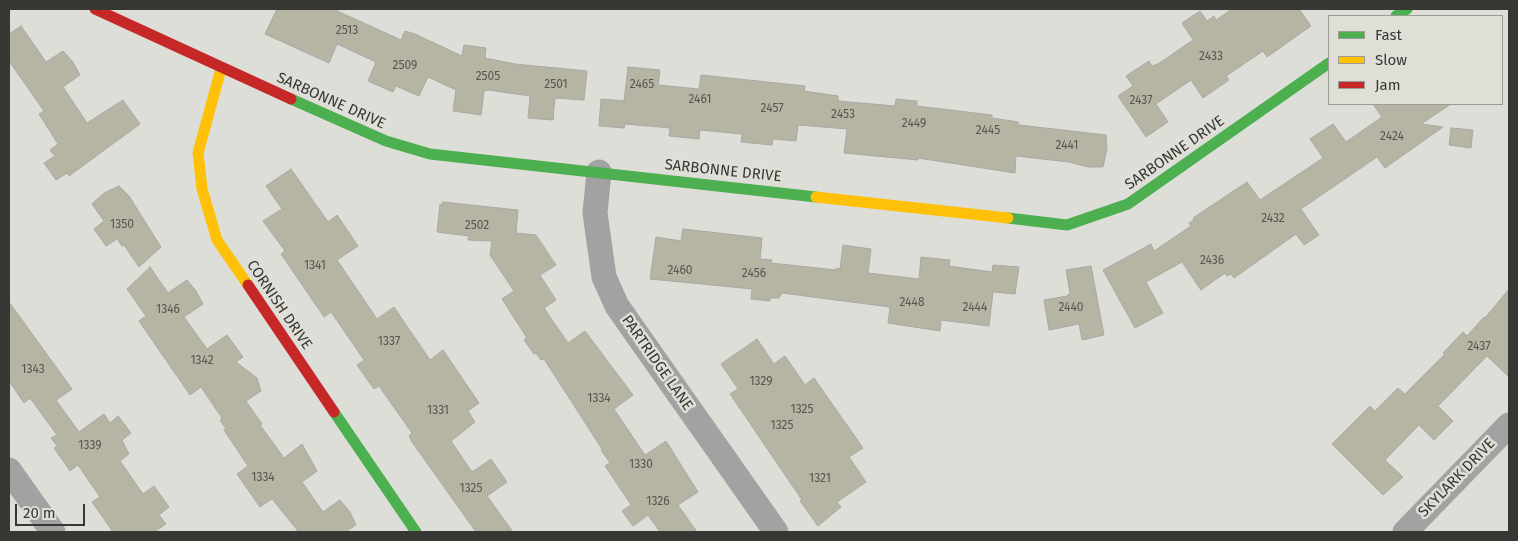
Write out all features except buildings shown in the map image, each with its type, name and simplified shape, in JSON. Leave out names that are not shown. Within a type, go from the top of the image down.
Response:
[{"type":"street","name":"SARBONNE DRIVE","points":[[95,9],[221,69],[386,141],[430,154],[1067,225],[1128,204],[1328,64]]},
{"type":"street","name":"CORNISH DRIVE","points":[[221,69],[198,154],[202,189],[216,240],[416,532]]},
{"type":"street","name":"PARTRIDGE LANE","points":[[599,172],[595,213],[604,277],[617,306],[776,532]]},
{"type":"street","name":"SKYLARK DRIVE","points":[[1405,532],[1509,425]]},
{"type":"street","points":[[9,470],[53,532]]},
{"type":"traffic: fast","points":[[1398,15],[1407,9]]},
{"type":"traffic: fast","points":[[1008,218],[1067,225],[1128,204],[1328,64]]},
{"type":"traffic: fast","points":[[291,99],[386,141],[430,154],[816,197]]},
{"type":"traffic: fast","points":[[334,412],[416,532]]},
{"type":"traffic: slow","points":[[221,69],[198,153],[202,189],[217,240],[248,285]]},
{"type":"traffic: slow","points":[[816,197],[1008,218]]},
{"type":"traffic: jam","points":[[95,9],[291,99]]},
{"type":"traffic: jam","points":[[248,285],[334,412]]}]
